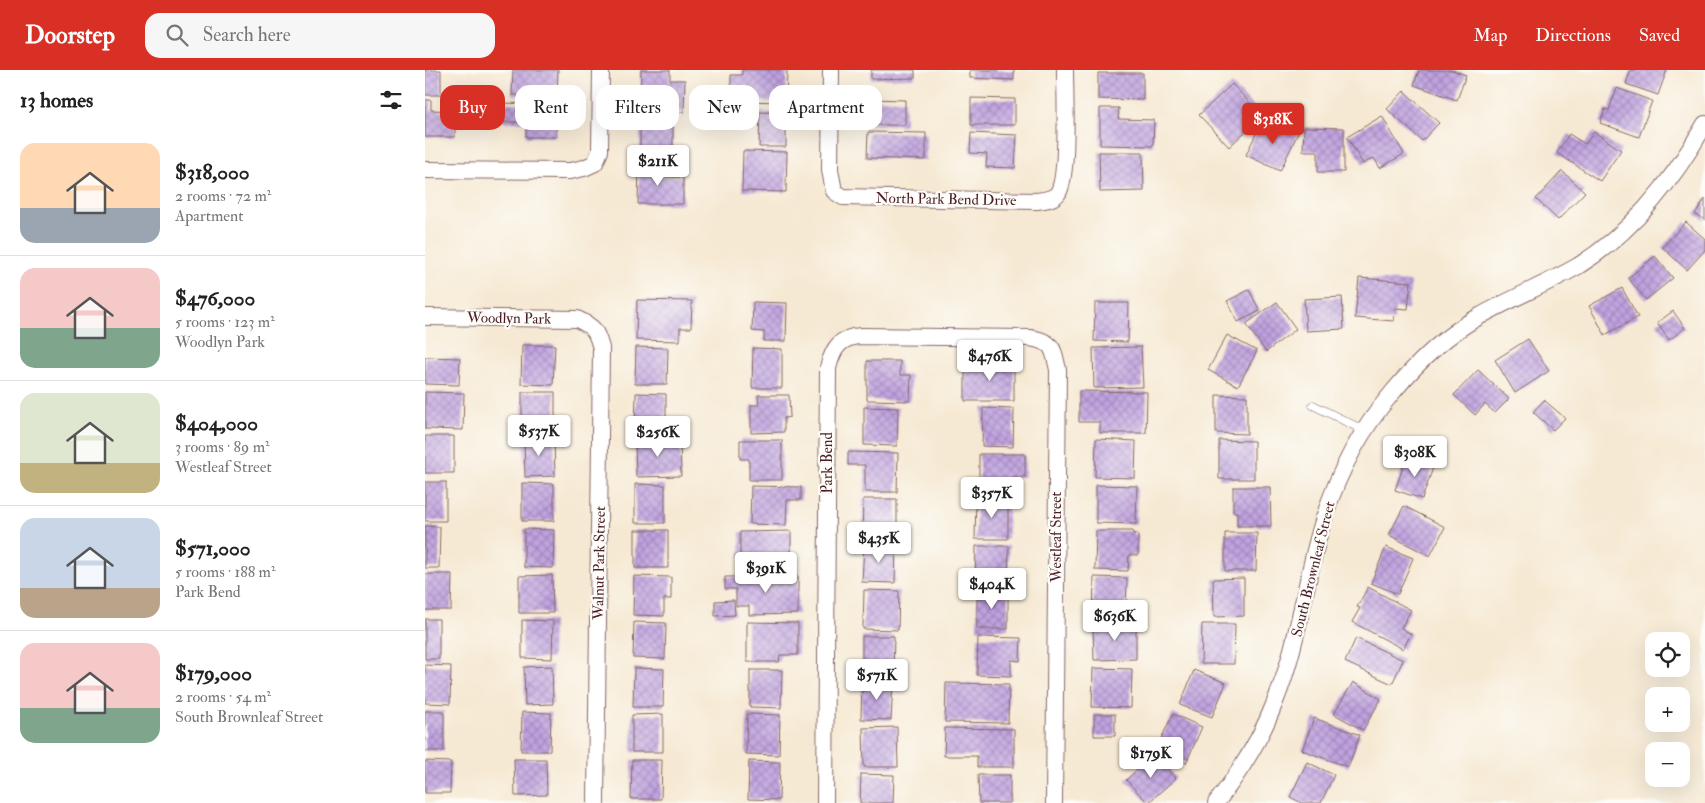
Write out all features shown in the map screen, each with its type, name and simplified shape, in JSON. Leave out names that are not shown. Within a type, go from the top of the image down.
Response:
[{"type":"street","points":[[425,170],[570,171],[595,163],[600,151],[601,70]]},
{"type":"street","name":"North Park Bend Drive","points":[[831,70],[830,170],[834,191],[843,197],[1037,201],[1048,199],[1058,192],[1062,179],[1065,155],[1065,70]]},
{"type":"street","name":"South Brownleaf Street","points":[[1216,803],[1232,783],[1255,746],[1275,702],[1299,625],[1321,528],[1333,492],[1349,457],[1392,393],[1418,364],[1447,339],[1478,317],[1578,265],[1608,244],[1644,210],[1672,176],[1705,124]]},
{"type":"street","name":"Woodlyn Park","points":[[425,317],[577,319],[591,326]]},
{"type":"street","name":"Walnut Park Street","points":[[591,326],[597,334],[601,348],[596,803]]},
{"type":"street","name":"Westleaf Street","points":[[845,340],[851,336],[1030,338],[1049,344],[1053,349],[1057,370],[1054,803]]},
{"type":"street","name":"Park Bend","points":[[825,803],[828,368],[831,354],[836,346],[845,340]]},
{"type":"lane","points":[[1313,405],[1365,431]]},
{"type":"building","points":[[425,70],[441,70],[440,95],[425,95]]},
{"type":"building","points":[[513,70],[558,70],[557,85],[515,85],[515,95],[512,95]]},
{"type":"building","points":[[641,70],[670,70],[670,80],[685,80],[684,112],[679,112],[679,85],[641,85]]},
{"type":"building","points":[[742,70],[787,70],[787,85],[769,85],[769,102],[759,101],[759,85],[731,85],[731,75],[742,75]]},
{"type":"building","points":[[871,70],[915,70],[915,78],[871,79]]},
{"type":"building","points":[[970,70],[1014,70],[1014,80],[970,78]]},
{"type":"building","points":[[1419,70],[1452,70],[1466,75],[1457,100],[1414,85]]},
{"type":"building","points":[[1631,70],[1667,70],[1658,95],[1626,84]]},
{"type":"building","points":[[1098,73],[1143,73],[1143,100],[1098,99]]},
{"type":"building","points":[[1232,84],[1262,116],[1229,147],[1199,115]]},
{"type":"building","points":[[1617,88],[1652,101],[1639,137],[1600,123],[1605,109],[1609,110]]},
{"type":"building","points":[[1404,91],[1439,123],[1422,141],[1387,109]]},
{"type":"building","points":[[971,98],[1015,99],[1015,125],[971,125]]},
{"type":"building","points":[[882,99],[905,100],[905,125],[882,125]]},
{"type":"building","points":[[425,100],[431,100],[431,110],[440,110],[440,130],[455,130],[455,137],[425,137]]},
{"type":"building","points":[[505,103],[515,103],[515,122],[505,122]]},
{"type":"building","points":[[1100,108],[1119,108],[1118,119],[1154,120],[1153,146],[1100,145]]},
{"type":"building","points":[[760,112],[769,112],[769,130],[786,130],[786,147],[759,147]]},
{"type":"building","points":[[1382,116],[1404,154],[1380,168],[1374,158],[1363,164],[1347,137]]},
{"type":"building","points":[[1274,120],[1299,131],[1280,171],[1246,155],[1259,127],[1269,131]]},
{"type":"building","points":[[1304,127],[1344,128],[1344,172],[1318,172],[1318,151],[1303,151]]},
{"type":"building","points":[[526,130],[556,130],[556,137],[526,137]]},
{"type":"building","points":[[640,130],[673,130],[673,155],[640,155]]},
{"type":"building","points":[[868,132],[926,133],[926,160],[867,158]]},
{"type":"building","points":[[1594,132],[1621,150],[1600,181],[1557,153],[1569,134],[1585,144]]},
{"type":"building","points":[[971,133],[1017,135],[1015,168],[986,167],[987,154],[970,153]]},
{"type":"building","points":[[743,151],[787,152],[786,192],[742,191]]},
{"type":"building","points":[[1099,152],[1143,152],[1144,191],[1100,192]]},
{"type":"building","points":[[639,162],[655,163],[655,177],[683,177],[683,204],[638,204]]},
{"type":"building","points":[[1562,171],[1585,192],[1558,220],[1536,199]]},
{"type":"building","points":[[1705,199],[1705,220],[1695,214]]},
{"type":"building","points":[[1686,222],[1705,239],[1705,250],[1687,270],[1662,247]]},
{"type":"building","points":[[1655,256],[1673,278],[1646,300],[1628,278]]},
{"type":"building","points":[[1359,278],[1411,282],[1408,309],[1395,308],[1394,321],[1355,318]]},
{"type":"building","points":[[1622,288],[1638,317],[1605,335],[1589,306]]},
{"type":"building","points":[[1249,290],[1260,311],[1238,322],[1227,301]]},
{"type":"building","points":[[1342,297],[1344,329],[1306,331],[1304,299]]},
{"type":"building","points":[[637,300],[692,301],[691,328],[680,328],[680,341],[636,340]]},
{"type":"building","points":[[753,302],[787,303],[786,341],[764,341],[764,332],[752,331]]},
{"type":"building","points":[[1277,302],[1296,329],[1266,352],[1246,324]]},
{"type":"building","points":[[1095,303],[1129,303],[1128,342],[1094,341]]},
{"type":"building","points":[[1673,311],[1685,328],[1669,340],[1657,323]]},
{"type":"building","points":[[1227,335],[1257,351],[1238,386],[1208,370]]},
{"type":"building","points":[[1528,339],[1549,371],[1515,393],[1495,360]]},
{"type":"building","points":[[522,345],[555,345],[553,385],[521,384]]},
{"type":"building","points":[[636,347],[668,348],[667,384],[635,384]]},
{"type":"building","points":[[1141,347],[1143,387],[1094,388],[1093,348]]},
{"type":"building","points":[[753,348],[782,349],[782,388],[752,388]]},
{"type":"building","points":[[425,357],[460,358],[459,385],[425,384]]},
{"type":"building","points":[[867,361],[900,361],[900,375],[911,375],[910,401],[867,400]]},
{"type":"building","points":[[978,362],[1014,362],[1014,401],[965,401],[965,369],[978,369]]},
{"type":"building","points":[[1478,370],[1509,399],[1495,413],[1485,404],[1475,415],[1454,395]]},
{"type":"building","points":[[1079,391],[1147,392],[1146,433],[1100,433],[1100,422],[1079,422]]},
{"type":"building","points":[[425,392],[464,393],[463,430],[425,429]]},
{"type":"building","points":[[522,392],[555,392],[555,429],[522,429]]},
{"type":"building","points":[[636,393],[666,394],[666,432],[635,432]]},
{"type":"building","points":[[758,395],[789,395],[790,417],[784,418],[784,432],[751,433],[751,405],[759,405]]},
{"type":"building","points":[[1216,395],[1247,396],[1247,434],[1216,433]]},
{"type":"building","points":[[1544,400],[1565,418],[1553,430],[1533,412]]},
{"type":"building","points":[[864,407],[898,408],[897,446],[864,445]]},
{"type":"building","points":[[983,408],[1014,409],[1013,447],[982,446]]},
{"type":"building","points":[[425,436],[454,436],[454,473],[425,473]]},
{"type":"building","points":[[554,437],[555,476],[525,477],[524,438]]},
{"type":"building","points":[[680,439],[681,476],[636,477],[635,440]]},
{"type":"building","points":[[1096,439],[1136,441],[1135,478],[1095,477]]},
{"type":"building","points":[[740,440],[782,440],[782,480],[749,480],[749,459],[740,459]]},
{"type":"building","points":[[1219,440],[1254,441],[1254,479],[1219,479]]},
{"type":"building","points":[[848,452],[898,453],[897,492],[865,492],[865,465],[848,465]]},
{"type":"building","points":[[979,454],[1025,454],[1025,477],[1013,477],[1013,492],[979,492]]},
{"type":"building","points":[[1407,456],[1434,465],[1422,499],[1395,490]]},
{"type":"building","points":[[425,482],[446,482],[446,521],[425,521]]},
{"type":"building","points":[[522,483],[554,484],[554,521],[522,521]]},
{"type":"building","points":[[635,484],[665,485],[665,523],[635,523]]},
{"type":"building","points":[[1096,485],[1137,486],[1136,524],[1096,523]]},
{"type":"building","points":[[751,486],[801,487],[801,500],[787,500],[786,525],[750,524]]},
{"type":"building","points":[[1233,487],[1270,487],[1271,526],[1237,526],[1237,512],[1233,512]]},
{"type":"building","points":[[863,499],[897,499],[897,537],[862,536]]},
{"type":"building","points":[[976,499],[1008,499],[1008,539],[975,539]]},
{"type":"building","points":[[1404,506],[1445,527],[1430,556],[1389,535]]},
{"type":"building","points":[[425,526],[440,527],[439,568],[425,568]]},
{"type":"building","points":[[524,529],[554,530],[553,568],[524,567]]},
{"type":"building","points":[[635,530],[668,530],[668,568],[635,568]]},
{"type":"building","points":[[791,531],[791,559],[780,559],[781,571],[751,571],[751,556],[740,556],[740,532]]},
{"type":"building","points":[[1096,531],[1133,531],[1133,534],[1138,534],[1138,555],[1129,555],[1128,571],[1095,570]]},
{"type":"building","points":[[1225,533],[1257,533],[1256,571],[1225,571]]},
{"type":"building","points":[[864,544],[896,545],[895,583],[862,582]]},
{"type":"building","points":[[976,546],[1009,546],[1008,584],[975,583]]},
{"type":"building","points":[[1386,547],[1413,558],[1398,594],[1371,583]]},
{"type":"building","points":[[425,574],[452,574],[451,610],[425,610]]},
{"type":"building","points":[[552,575],[553,613],[519,613],[519,576]]},
{"type":"building","points":[[634,576],[671,577],[671,599],[664,599],[664,616],[633,615]]},
{"type":"building","points":[[798,576],[798,614],[749,615],[749,606],[736,606],[736,589],[725,589],[725,577]]},
{"type":"building","points":[[1094,577],[1127,578],[1126,616],[1093,615]]},
{"type":"building","points":[[1244,578],[1244,616],[1214,617],[1213,579]]},
{"type":"building","points":[[1368,587],[1411,610],[1401,628],[1411,634],[1403,649],[1352,622],[1360,608],[1357,607]]},
{"type":"building","points":[[864,590],[899,591],[898,630],[863,629]]},
{"type":"building","points":[[977,592],[1008,592],[1008,629],[977,629]]},
{"type":"building","points":[[734,600],[735,615],[715,616],[715,601]]},
{"type":"building","points":[[425,619],[439,619],[439,659],[425,659]]},
{"type":"building","points":[[522,620],[553,621],[552,659],[522,658]]},
{"type":"building","points":[[634,622],[666,623],[665,659],[633,658]]},
{"type":"building","points":[[747,622],[798,623],[798,655],[780,655],[779,662],[747,662]]},
{"type":"building","points":[[1136,624],[1136,659],[1094,660],[1093,625]]},
{"type":"building","points":[[1202,624],[1235,624],[1234,664],[1201,664]]},
{"type":"building","points":[[862,636],[894,636],[893,675],[862,674]]},
{"type":"building","points":[[978,637],[1021,638],[1020,661],[1011,660],[1011,676],[977,675]]},
{"type":"building","points":[[1356,638],[1403,660],[1392,684],[1345,662]]},
{"type":"building","points":[[425,665],[451,666],[450,704],[425,703]]},
{"type":"building","points":[[552,666],[553,704],[525,705],[524,667]]},
{"type":"building","points":[[634,668],[664,669],[663,707],[633,707]]},
{"type":"building","points":[[1093,668],[1132,669],[1131,708],[1092,707]]},
{"type":"building","points":[[750,670],[782,670],[781,708],[750,707]]},
{"type":"building","points":[[1194,670],[1226,683],[1212,717],[1180,705]]},
{"type":"building","points":[[862,682],[893,683],[891,720],[861,719]]},
{"type":"building","points":[[1353,682],[1381,699],[1363,730],[1334,714]]},
{"type":"building","points":[[946,683],[1009,684],[1008,723],[945,722]]},
{"type":"building","points":[[425,711],[444,711],[444,751],[425,751]]},
{"type":"building","points":[[522,712],[551,713],[550,751],[521,751]]},
{"type":"building","points":[[663,714],[663,752],[632,752],[632,715]]},
{"type":"building","points":[[747,714],[780,715],[779,755],[746,754]]},
{"type":"building","points":[[1094,714],[1115,714],[1115,736],[1094,736]]},
{"type":"building","points":[[1173,714],[1202,727],[1186,763],[1156,749]]},
{"type":"building","points":[[1314,718],[1360,735],[1348,767],[1302,750]]},
{"type":"building","points":[[897,727],[898,767],[864,767],[863,728]]},
{"type":"building","points":[[945,728],[1014,729],[1014,767],[977,767],[977,756],[944,756]]},
{"type":"building","points":[[1154,754],[1176,778],[1148,803],[1126,780]]},
{"type":"building","points":[[514,759],[546,759],[547,795],[515,796]]},
{"type":"building","points":[[632,760],[662,760],[661,799],[631,799]]},
{"type":"building","points":[[425,761],[451,762],[450,793],[425,793]]},
{"type":"building","points":[[749,761],[780,762],[779,800],[748,799]]},
{"type":"building","points":[[1307,762],[1334,775],[1321,803],[1302,803],[1290,797]]},
{"type":"building","points":[[861,774],[894,775],[893,803],[860,803]]},
{"type":"building","points":[[978,775],[1010,775],[1010,803],[979,803]]}]
